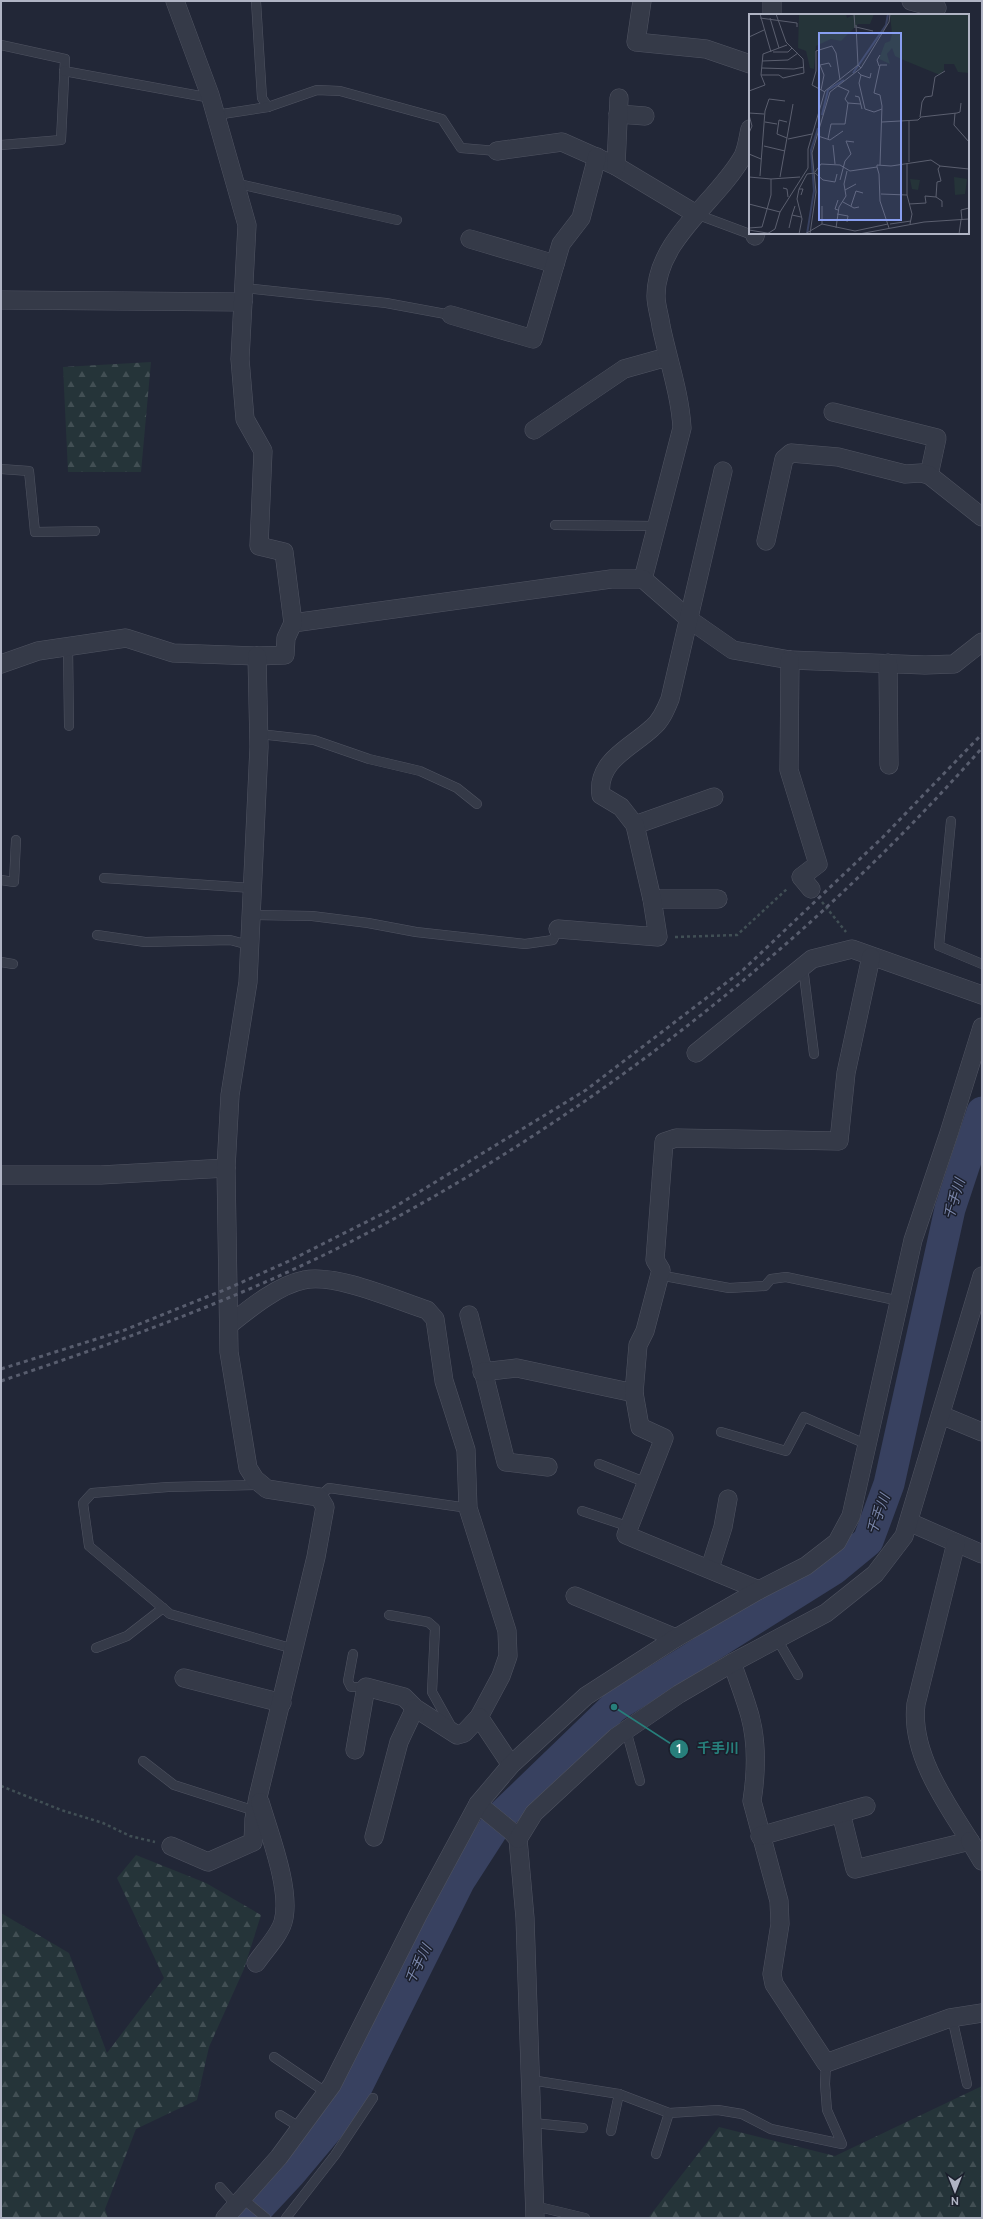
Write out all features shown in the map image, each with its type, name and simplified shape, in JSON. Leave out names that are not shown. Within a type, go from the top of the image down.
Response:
[{"type":"street","points":[[1,664],[38,651],[126,638],[173,653],[257,656],[285,655],[286,638],[293,623],[284,552],[260,546],[263,451],[245,419],[240,359],[247,225],[214,107],[175,1]]},
{"type":"street","points":[[642,1],[636,42],[706,49],[749,64]]},
{"type":"street","points":[[772,1],[772,14]]},
{"type":"street","points":[[911,1],[937,8]]},
{"type":"street","points":[[616,166],[618,106],[645,116]]},
{"type":"street","points":[[643,579],[682,428],[681,411],[667,357],[656,296],[659,277],[668,253],[696,214],[725,182],[744,154],[749,133]]},
{"type":"street","points":[[497,151],[562,142],[616,166],[696,214]]},
{"type":"street","points":[[451,315],[533,339],[561,244],[581,218],[597,157]]},
{"type":"street","points":[[470,239],[555,264]]},
{"type":"street","points":[[1,300],[244,295]]},
{"type":"street","points":[[534,430],[624,368],[667,357]]},
{"type":"street","points":[[833,412],[936,438],[929,475]]},
{"type":"street","points":[[766,541],[784,459],[791,453],[838,457],[905,474],[921,473],[929,475],[982,517]]},
{"type":"street","points":[[558,929],[658,937],[652,899],[635,825],[621,807],[601,795],[599,783],[616,755],[653,728],[670,700],[690,620],[723,471]]},
{"type":"street","points":[[293,623],[610,578],[643,579],[690,620],[730,650],[790,660],[888,663],[925,666],[954,664],[982,642]]},
{"type":"street","points":[[171,1846],[208,1862],[253,1842],[257,1804],[316,1557],[325,1507],[319,1497],[267,1489],[255,1479],[248,1468],[229,1352],[226,1168],[230,1095],[248,982],[259,734],[257,656]]},
{"type":"street","points":[[790,660],[789,770],[818,864],[806,883]]},
{"type":"street","points":[[888,663],[889,765]]},
{"type":"street","points":[[635,825],[714,797]]},
{"type":"street","points":[[652,899],[718,899]]},
{"type":"street","points":[[696,1053],[812,960],[852,949],[871,957],[982,995]]},
{"type":"street","points":[[759,1590],[710,1568],[626,1535],[664,1438],[640,1427],[634,1393],[638,1345],[645,1331],[661,1270],[655,1260],[664,1142],[676,1138],[839,1141],[846,1073],[871,957]]},
{"type":"street","points":[[238,2206],[279,2157],[332,2085],[418,1916],[481,1806],[511,1764],[586,1696],[676,1638],[759,1590],[806,1566],[837,1542],[851,1516],[913,1240],[949,1133],[982,1027]]},
{"type":"street","points":[[1,1175],[101,1175],[226,1168]]},
{"type":"street","points":[[514,1835],[534,1813],[626,1730],[679,1694],[732,1663],[826,1613],[875,1574],[904,1536],[982,1276]]},
{"type":"street","points":[[229,1325],[264,1298],[304,1280],[320,1279],[352,1285],[427,1310],[434,1319],[444,1381],[466,1450],[468,1508],[507,1631],[508,1656],[501,1676],[479,1717],[464,1733],[458,1735],[415,1708],[404,1697],[366,1687],[355,1750]]},
{"type":"street","points":[[469,1315],[482,1372],[506,1462],[548,1467]]},
{"type":"street","points":[[482,1372],[517,1368],[634,1393]]},
{"type":"street","points":[[941,1415],[982,1432]]},
{"type":"street","points":[[710,1568],[723,1528],[728,1499]]},
{"type":"street","points":[[909,1522],[982,1554]]},
{"type":"street","points":[[956,1543],[916,1704],[914,1718],[918,1739],[938,1791],[982,1861]]},
{"type":"street","points":[[575,1596],[676,1638]]},
{"type":"street","points":[[732,1663],[750,1716],[754,1736],[754,1786],[752,1802],[760,1836],[779,1901],[780,1924],[772,1974],[774,1984],[826,2063],[950,2018],[982,2013]]},
{"type":"street","points":[[184,1678],[282,1703]]},
{"type":"street","points":[[374,1837],[399,1742],[415,1708]]},
{"type":"street","points":[[479,1717],[511,1764]]},
{"type":"street","points":[[256,1963],[282,1924],[286,1906],[283,1886],[257,1804]]},
{"type":"street","points":[[481,1806],[514,1835],[525,1918],[535,2212]]},
{"type":"street","points":[[760,1836],[866,1806]]},
{"type":"street","points":[[841,1813],[855,1869],[970,1841]]},
{"type":"lane","points":[[256,1],[262,98],[268,107]]},
{"type":"lane","points":[[1,45],[65,59],[61,140],[1,145]]},
{"type":"lane","points":[[64,71],[214,107],[268,107],[317,90],[340,91],[442,119],[461,148],[497,151]]},
{"type":"lane","points":[[235,183],[397,220]]},
{"type":"lane","points":[[696,214],[749,233]]},
{"type":"lane","points":[[244,295],[386,302],[451,315]]},
{"type":"lane","points":[[1,470],[29,471],[35,532],[95,531]]},
{"type":"lane","points":[[556,525],[656,526]]},
{"type":"lane","points":[[68,646],[69,726]]},
{"type":"lane","points":[[259,734],[314,740],[369,759],[420,771],[457,788],[477,804]]},
{"type":"lane","points":[[951,821],[939,946],[982,964]]},
{"type":"lane","points":[[1,880],[14,882],[16,840]]},
{"type":"lane","points":[[104,878],[252,888]]},
{"type":"lane","points":[[250,915],[312,916],[368,923],[416,932],[525,944],[553,940],[558,929]]},
{"type":"lane","points":[[97,935],[145,942],[230,940],[249,945]]},
{"type":"lane","points":[[1,962],[13,964]]},
{"type":"lane","points":[[803,967],[814,1054]]},
{"type":"lane","points":[[659,1275],[694,1284],[729,1288],[765,1286],[771,1279],[786,1277],[900,1301]]},
{"type":"lane","points":[[721,1432],[786,1451],[804,1417],[868,1445]]},
{"type":"lane","points":[[599,1464],[646,1483]]},
{"type":"lane","points":[[262,1485],[168,1487],[92,1493],[83,1503],[89,1546],[170,1614],[294,1649]]},
{"type":"lane","points":[[319,1497],[329,1488],[468,1508]]},
{"type":"lane","points":[[582,1512],[630,1527]]},
{"type":"lane","points":[[96,1648],[127,1636],[163,1608]]},
{"type":"lane","points":[[389,1615],[428,1622],[435,1628],[432,1692],[444,1715],[458,1735]]},
{"type":"lane","points":[[777,1639],[798,1675]]},
{"type":"lane","points":[[353,1654],[348,1681],[352,1687],[366,1687]]},
{"type":"lane","points":[[626,1730],[640,1781]]},
{"type":"lane","points":[[143,1761],[174,1785],[257,1804]]},
{"type":"lane","points":[[950,2018],[953,2022],[967,2084]]},
{"type":"lane","points":[[274,2057],[327,2093]]},
{"type":"lane","points":[[531,2080],[619,2094],[669,2113],[718,2110],[742,2114],[771,2129],[842,2144],[827,2110],[825,2084],[826,2063]]},
{"type":"lane","points":[[611,2131],[619,2094]]},
{"type":"lane","points":[[286,2218],[335,2154],[373,2098]]},
{"type":"lane","points":[[656,2154],[669,2113]]},
{"type":"lane","points":[[280,2115],[300,2128]]},
{"type":"lane","points":[[533,2122],[582,2128]]},
{"type":"lane","points":[[220,2187],[238,2206],[266,2218]]},
{"type":"lane","points":[[535,2212],[585,2218]]},
{"type":"path","points":[[658,937],[737,935],[806,883],[844,928],[852,949]]},
{"type":"path","points":[[1,1786],[62,1810],[102,1823],[130,1836],[171,1846]]},
{"type":"green space","points":[[151,362],[141,472],[68,472],[63,367]]},
{"type":"green space","points":[[136,1855],[206,1883],[261,1915],[244,1969],[209,2047],[197,2100],[136,2129],[105,2209],[108,2218],[1,2218],[1,1913],[69,1953],[107,2053],[164,1978],[117,1878]]},
{"type":"green space","points":[[982,2086],[982,2218],[648,2218],[719,2127],[835,2156]]},
{"type":"waterway","name":"千手川","points":[[249,2218],[290,2174],[348,2105],[459,1882],[502,1815],[614,1707],[834,1569],[868,1541],[889,1484],[950,1209],[982,1112]]},
{"type":"railway","points":[[1,1369],[122,1331],[229,1288],[289,1261],[388,1211],[586,1090],[743,970],[883,837],[982,734]]},
{"type":"railway","points":[[1,1381],[136,1334],[224,1300],[268,1281],[354,1240],[442,1192],[527,1140],[610,1083],[690,1023],[768,959],[843,892],[914,822],[982,748]]},
{"type":"place","name":"千手川","points":[[614,1707]]}]
